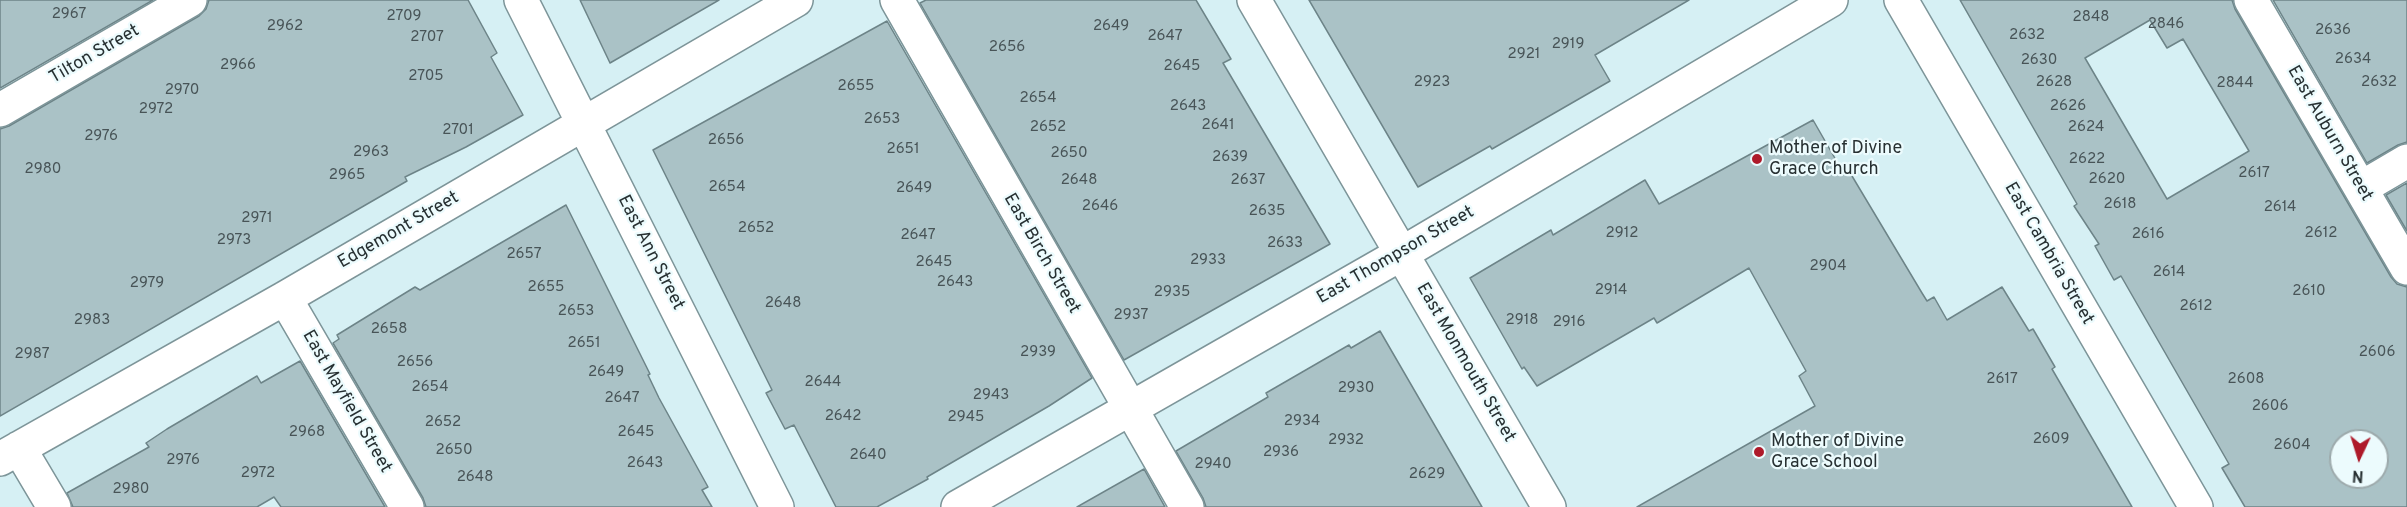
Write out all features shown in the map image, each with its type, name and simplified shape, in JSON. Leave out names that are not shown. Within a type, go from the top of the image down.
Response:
[{"type":"street","name":"Tilton Street","points":[[0,110],[190,0]]},
{"type":"street","name":"East Ann Street","points":[[521,0],[777,507]]},
{"type":"street","name":"Edgemont Street","points":[[10,454],[285,298],[796,0]]},
{"type":"street","name":"East Birch Street","points":[[897,0],[1187,507]]},
{"type":"street","name":"East Monmouth Street","points":[[1254,0],[1549,507]]},
{"type":"street","name":"East Thompson Street","points":[[958,507],[1401,254],[1831,0]]},
{"type":"street","name":"East Cambria Street","points":[[1900,0],[2196,507]]},
{"type":"street","name":"East Auburn Street","points":[[2251,0],[2407,268]]},
{"type":"street","points":[[2361,188],[2407,161]]},
{"type":"street","name":"East Mayfield Street","points":[[285,298],[406,507]]},
{"type":"street","points":[[10,454],[54,507]]},
{"type":"building","points":[[0,0],[153,0],[0,88]]},
{"type":"building","points":[[209,0],[468,0],[497,53],[491,57],[523,115],[466,147],[405,177],[407,181],[0,416],[0,129],[9,126],[199,16],[206,9]]},
{"type":"building","points":[[580,0],[719,0],[610,63]]},
{"type":"building","points":[[926,0],[1196,0],[1231,59],[1223,63],[1330,244],[1124,360],[920,3]]},
{"type":"building","points":[[1309,0],[1689,0],[1595,55],[1610,81],[1492,149],[1490,146],[1418,187]]},
{"type":"building","points":[[1960,0],[2232,0],[2235,9],[2391,277],[2397,284],[2407,287],[2407,507],[2245,507],[2222,468],[2229,464],[2121,276],[2114,280],[2095,246],[2099,244],[2074,206],[2077,204]],"holes":[[[2150,20],[2167,48],[2183,39],[2249,151],[2167,199],[2085,58]]]},
{"type":"building","points":[[2273,0],[2407,0],[2407,142],[2367,163]]},
{"type":"building","points":[[887,21],[1092,378],[1049,406],[927,477],[928,479],[877,507],[836,507],[794,425],[785,429],[766,393],[772,390],[653,150]]},
{"type":"building","points":[[1813,120],[1844,174],[1849,171],[1927,301],[1934,297],[1947,320],[2002,287],[2029,331],[2033,329],[2055,367],[2052,369],[2132,507],[1637,507],[1815,406],[1799,376],[1806,371],[1749,268],[1657,323],[1654,318],[1537,386],[1524,367],[1522,369],[1470,278],[1551,230],[1553,235],[1645,180],[1659,204]]},
{"type":"building","points":[[2407,183],[2407,231],[2386,195]]},
{"type":"building","points":[[566,205],[650,374],[648,375],[659,398],[708,487],[702,490],[712,507],[426,507],[423,498],[333,343],[339,339],[337,335],[415,287],[420,290]]},
{"type":"building","points":[[1380,331],[1482,507],[1206,507],[1176,451],[1268,397],[1266,393],[1349,345],[1351,348]]},
{"type":"building","points":[[300,361],[385,507],[281,507],[274,497],[257,507],[73,507],[67,493],[149,447],[146,443],[167,429],[257,376],[261,383]]},
{"type":"building","points":[[1144,469],[1165,507],[1077,507]]},
{"type":"place","name":"Mother of Divine Grace Church","points":[[1757,159]]},
{"type":"place","name":"Mother of Divine Grace School","points":[[1759,452]]}]
